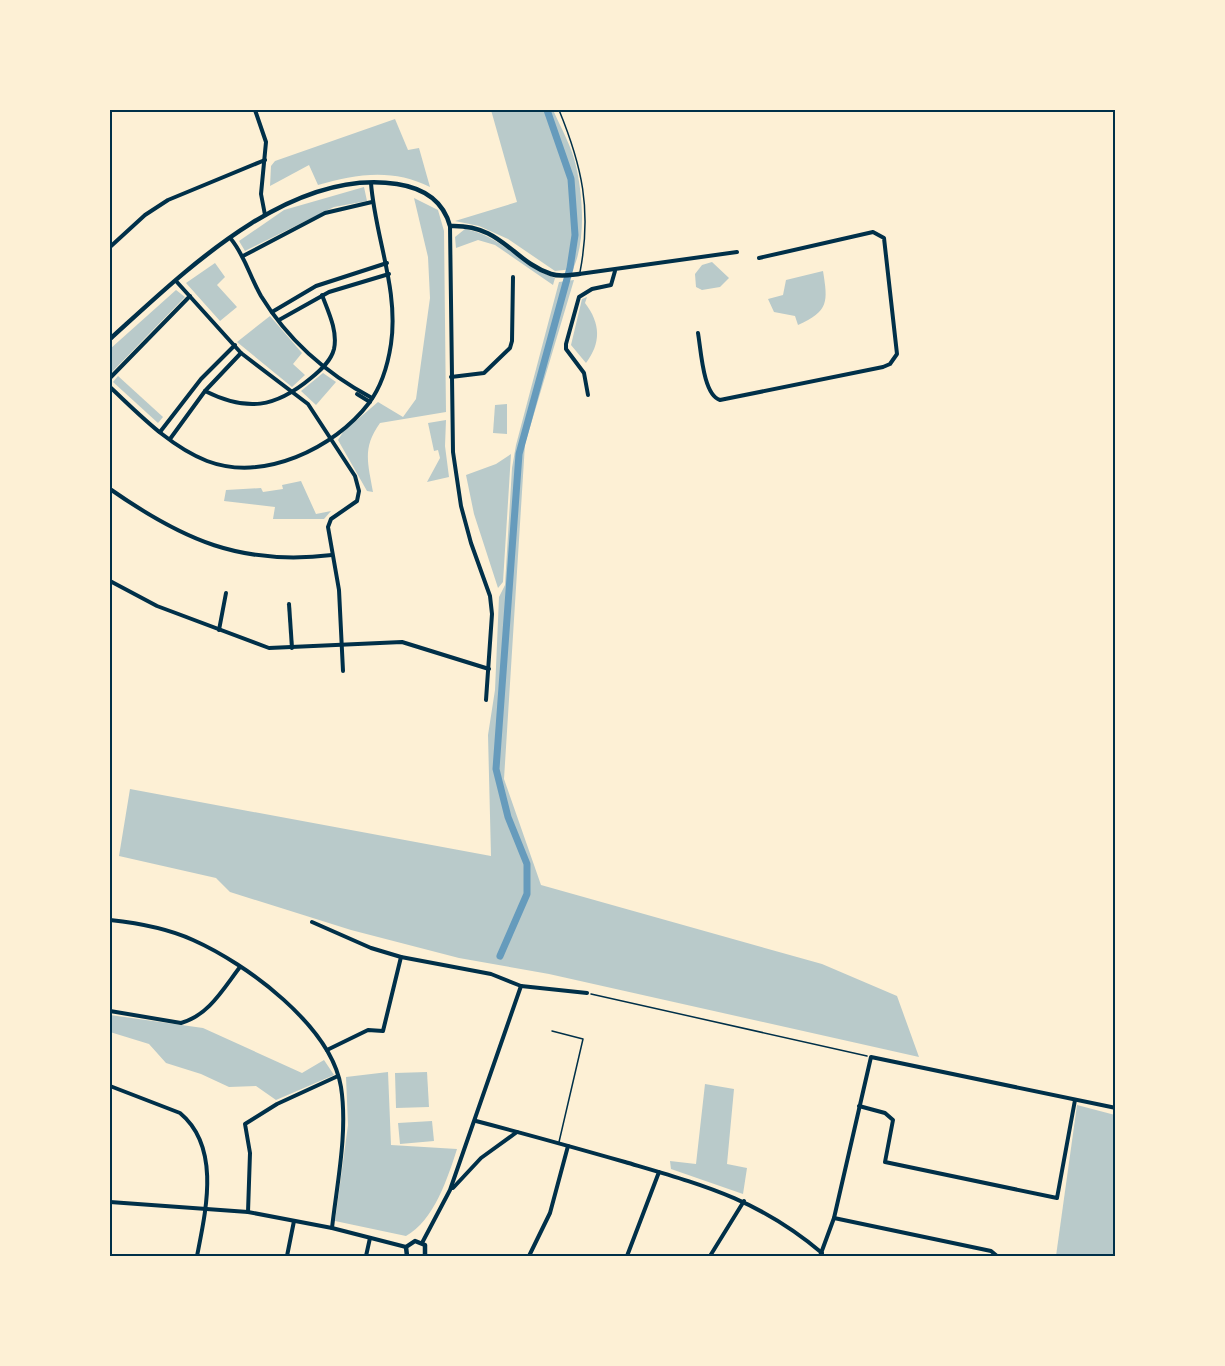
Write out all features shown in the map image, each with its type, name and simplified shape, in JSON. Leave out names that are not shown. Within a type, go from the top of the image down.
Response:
[{"type":"street","points":[[255,110],[265,134],[261,194],[265,215]]},
{"type":"street","points":[[110,247],[146,215],[168,200],[265,160]]},
{"type":"street","points":[[110,387],[160,432],[207,461],[239,467],[287,460],[331,437],[371,400],[385,368],[392,334],[389,274],[372,202],[371,182]]},
{"type":"street","points":[[110,339],[176,281],[265,215],[320,192],[371,182],[404,185],[428,194],[444,210],[450,226],[452,429],[458,495],[471,543],[490,596],[492,614],[486,700]]},
{"type":"street","points":[[243,256],[325,213],[372,202]]},
{"type":"street","points":[[450,226],[470,227],[495,237],[551,274],[615,271],[737,252]]},
{"type":"street","points":[[698,333],[708,388],[715,398],[720,400],[883,367],[894,360],[897,354],[884,238],[879,234],[873,232],[759,258]]},
{"type":"street","points":[[231,239],[243,256],[254,282],[272,312],[323,367],[371,400]]},
{"type":"street","points":[[272,312],[316,286],[387,263]]},
{"type":"street","points":[[588,395],[584,373],[566,350],[566,344],[579,297],[592,289],[611,285],[615,271]]},
{"type":"street","points":[[279,320],[322,295],[359,281],[389,274]]},
{"type":"street","points":[[451,377],[484,373],[510,348],[513,277]]},
{"type":"street","points":[[176,281],[241,353],[308,404],[355,476],[359,496],[353,506],[329,522],[339,590],[343,671]]},
{"type":"street","points":[[205,391],[233,403],[257,405],[293,392],[323,367],[334,349],[332,320],[322,295]]},
{"type":"street","points":[[110,378],[190,296]]},
{"type":"street","points":[[160,432],[201,379],[235,345]]},
{"type":"street","points":[[170,439],[205,391],[241,353]]},
{"type":"street","points":[[357,394],[371,400]]},
{"type":"street","points":[[110,489],[169,528],[206,543],[269,557],[307,558],[333,555]]},
{"type":"street","points":[[110,581],[149,602],[269,648],[402,642],[489,669]]},
{"type":"street","points":[[219,630],[226,592]]},
{"type":"street","points":[[289,604],[292,648]]},
{"type":"street","points":[[110,920],[136,923],[192,940],[240,967],[275,993],[314,1032],[327,1050],[338,1076],[342,1128],[332,1228]]},
{"type":"street","points":[[312,922],[371,948],[401,957],[491,974],[522,986],[587,993]]},
{"type":"street","points":[[327,1050],[368,1030],[383,1031],[401,957]]},
{"type":"street","points":[[110,1011],[181,1023],[191,1020],[201,1016],[240,967]]},
{"type":"street","points":[[422,1243],[450,1190],[522,986]]},
{"type":"street","points":[[476,1121],[701,1184],[744,1201],[799,1234],[821,1255],[834,1218],[871,1057],[1116,1108]]},
{"type":"street","points":[[248,1212],[250,1153],[245,1124],[277,1104],[338,1076]]},
{"type":"street","points":[[110,1086],[168,1106],[180,1113],[195,1128],[205,1163],[206,1210],[197,1257]]},
{"type":"street","points":[[859,1106],[885,1113],[893,1120],[885,1162],[1057,1198],[1075,1100]]},
{"type":"street","points":[[450,1190],[481,1158],[518,1132]]},
{"type":"street","points":[[529,1257],[550,1213],[568,1146]]},
{"type":"street","points":[[627,1257],[659,1172]]},
{"type":"street","points":[[710,1257],[744,1201]]},
{"type":"street","points":[[110,1202],[248,1212],[332,1228],[406,1247]]},
{"type":"street","points":[[834,1218],[991,1251],[998,1257]]},
{"type":"street","points":[[287,1257],[294,1221]]},
{"type":"street","points":[[366,1257],[370,1238]]},
{"type":"street","points":[[406,1247],[411,1242],[422,1243]]},
{"type":"street","points":[[422,1243],[426,1249],[425,1257]]},
{"type":"street","points":[[406,1247],[407,1256]]},
{"type":"lane","points":[[559,110],[580,163],[585,199],[584,245],[579,274]]},
{"type":"lane","points":[[552,1031],[584,1039],[558,1143]]},
{"type":"path","points":[[587,993],[871,1057]]},
{"type":"shaded area","points":[[491,110],[553,110],[572,152],[580,191],[582,232],[573,269],[555,271],[508,239],[479,226],[455,221],[517,202]]},
{"type":"shaded area","points":[[395,119],[408,150],[419,148],[430,187],[402,177],[388,175],[346,178],[318,185],[309,165],[270,186],[271,166],[275,161]]},
{"type":"shaded area","points":[[364,187],[367,201],[334,207],[245,251],[239,241],[284,210]]},
{"type":"shaded area","points":[[414,198],[438,210],[444,231],[446,412],[380,423],[371,440],[368,456],[373,492],[367,491],[338,440],[343,432],[378,402],[403,417],[416,399],[430,298],[428,257]]},
{"type":"shaded area","points":[[465,229],[478,232],[543,273],[555,278],[553,285],[495,245],[478,240],[456,248],[455,237]]},
{"type":"shaded area","points":[[712,262],[729,278],[720,287],[702,290],[696,287],[695,274],[702,265]]},
{"type":"shaded area","points":[[215,263],[225,277],[217,285],[237,307],[220,321],[186,283]]},
{"type":"shaded area","points":[[823,271],[825,298],[821,310],[816,315],[798,325],[795,316],[774,312],[768,299],[783,295],[786,280]]},
{"type":"shaded area","points":[[574,280],[525,444],[504,779],[541,885],[822,964],[897,996],[919,1057],[549,974],[459,958],[351,930],[230,892],[216,878],[119,856],[130,789],[491,856],[488,735],[495,690],[499,597],[505,585],[512,468],[559,282]]},
{"type":"shaded area","points":[[176,290],[185,297],[110,374],[110,349]]},
{"type":"shaded area","points":[[587,297],[585,303],[594,318],[597,333],[594,348],[586,363],[571,345],[582,299]]},
{"type":"shaded area","points":[[270,316],[302,353],[293,364],[305,375],[292,387],[237,342]]},
{"type":"shaded area","points":[[323,373],[336,382],[316,405],[301,391]]},
{"type":"shaded area","points":[[118,376],[163,417],[158,423],[113,382]]},
{"type":"shaded area","points":[[507,404],[507,434],[493,433],[495,405]]},
{"type":"shaded area","points":[[446,420],[445,446],[449,477],[427,482],[440,458],[438,450],[434,451],[428,423]]},
{"type":"shaded area","points":[[511,454],[503,582],[498,588],[474,514],[466,475],[496,464]]},
{"type":"shaded area","points":[[301,481],[316,514],[331,511],[324,519],[273,519],[275,507],[224,501],[226,490],[261,488],[263,492],[283,489],[282,485]]},
{"type":"shaded area","points":[[110,1015],[203,1028],[302,1073],[324,1060],[334,1075],[276,1100],[256,1086],[229,1087],[201,1074],[166,1063],[149,1044],[110,1032]]},
{"type":"shaded area","points":[[388,1072],[391,1145],[457,1149],[439,1197],[432,1209],[425,1220],[406,1236],[335,1221],[348,1125],[346,1077]]},
{"type":"shaded area","points":[[427,1072],[429,1107],[396,1108],[395,1073]]},
{"type":"shaded area","points":[[705,1084],[734,1089],[727,1164],[747,1168],[743,1194],[671,1169],[670,1161],[696,1164]]},
{"type":"shaded area","points":[[1077,1105],[1115,1115],[1115,1256],[1056,1256]]},
{"type":"shaded area","points":[[432,1121],[434,1141],[400,1144],[398,1123]]},
{"type":"waterway","points":[[500,956],[527,894],[527,864],[508,817],[496,769],[519,454],[570,268],[575,235],[571,179],[547,110]]}]
